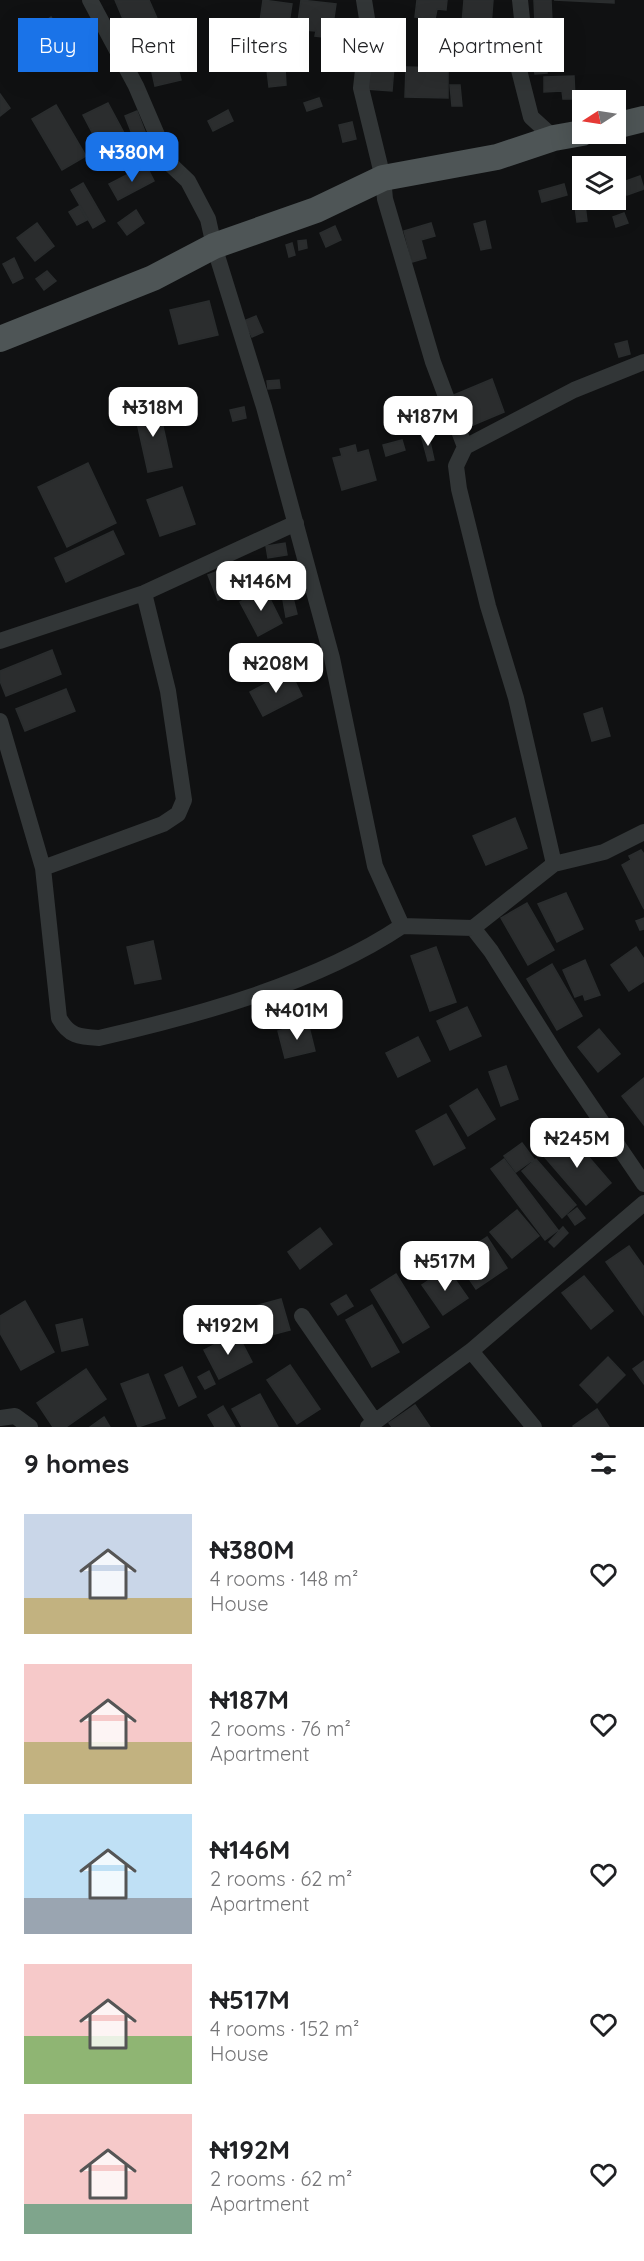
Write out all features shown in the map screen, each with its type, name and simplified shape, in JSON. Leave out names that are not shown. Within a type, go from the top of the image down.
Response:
[{"type":"main road","points":[[626,123],[644,119]]},
{"type":"main road","points":[[0,339],[153,278],[214,246],[316,210],[383,178],[497,157],[554,138],[572,135]]},
{"type":"street","points":[[90,0],[136,86],[169,163],[188,181],[208,219],[214,246],[264,407],[332,658],[375,866],[402,926]]},
{"type":"street","points":[[363,0],[368,25],[361,88],[383,178],[385,199],[433,362],[465,447]]},
{"type":"street","points":[[520,0],[522,19],[518,66],[531,117],[554,138]]},
{"type":"street","points":[[554,864],[516,698],[502,657],[459,489],[456,466],[465,447],[574,390],[644,362]]},
{"type":"street","points":[[0,641],[144,593],[296,523]]},
{"type":"street","points":[[43,868],[163,824],[178,814],[184,800],[168,691],[144,593]]},
{"type":"street","points":[[0,721],[43,868],[59,1018],[67,1031],[79,1037],[99,1038],[121,1033],[279,987],[349,958],[402,926],[473,928],[554,864],[604,852],[644,832]]},
{"type":"street","points":[[473,928],[491,951],[561,1062],[644,1184]]},
{"type":"street","points":[[302,1316],[372,1424],[471,1350],[644,1203]]},
{"type":"street","points":[[471,1350],[534,1427]]},
{"type":"street","points":[[0,1418],[15,1416],[30,1427]]},
{"type":"building","points":[[115,0],[149,0],[157,18],[123,18]]},
{"type":"building","points":[[263,0],[292,4],[290,18],[260,18]]},
{"type":"building","points":[[301,0],[336,4],[334,18],[321,18],[321,37],[315,36],[316,31],[309,30],[309,18],[299,18]]},
{"type":"building","points":[[417,0],[447,0],[446,10],[437,9],[435,18],[415,17]]},
{"type":"building","points":[[464,0],[493,0],[492,18],[462,18]]},
{"type":"building","points":[[534,0],[551,0],[552,18],[535,18]]},
{"type":"building","points":[[554,0],[614,0],[614,3]]},
{"type":"building","points":[[406,67],[418,67],[418,72],[448,72],[448,98],[405,97]]},
{"type":"building","points":[[152,72],[179,72],[181,80],[155,86]]},
{"type":"building","points":[[267,72],[285,72],[286,85],[269,87]]},
{"type":"building","points":[[367,72],[394,72],[392,91],[366,89]]},
{"type":"building","points":[[574,76],[575,90],[572,90],[572,99],[563,99],[562,91],[544,92],[544,77]]},
{"type":"building","points":[[450,85],[460,85],[462,106],[452,106]]},
{"type":"building","points":[[0,94],[10,108],[0,116]]},
{"type":"building","points":[[319,98],[322,106],[307,111],[304,103]]},
{"type":"building","points":[[108,103],[131,146],[106,159],[83,115]]},
{"type":"building","points":[[56,105],[86,156],[62,170],[32,119]]},
{"type":"building","points":[[228,110],[233,121],[213,131],[208,121]]},
{"type":"building","points":[[137,111],[151,147],[139,152],[125,116]]},
{"type":"building","points":[[352,122],[356,139],[343,142],[339,125]]},
{"type":"building","points":[[146,165],[154,181],[118,200],[109,184]]},
{"type":"building","points":[[640,176],[644,189],[627,195],[626,181]]},
{"type":"building","points":[[83,183],[105,221],[93,228],[71,190]]},
{"type":"building","points":[[564,184],[567,195],[542,202],[539,191]]},
{"type":"building","points":[[79,206],[87,220],[77,225],[69,212]]},
{"type":"building","points":[[136,210],[144,223],[127,235],[118,223]]},
{"type":"building","points":[[576,210],[586,210],[587,221],[577,222]]},
{"type":"building","points":[[624,213],[628,223],[616,227],[613,217]]},
{"type":"building","points":[[485,221],[491,248],[481,250],[474,224]]},
{"type":"building","points":[[37,223],[54,246],[35,261],[17,238]]},
{"type":"building","points":[[431,223],[435,236],[421,240],[426,258],[412,262],[404,231]]},
{"type":"building","points":[[335,226],[341,240],[326,247],[320,233]]},
{"type":"building","points":[[306,240],[307,248],[299,250],[298,241]]},
{"type":"building","points":[[292,243],[295,255],[289,257],[286,245]]},
{"type":"building","points":[[14,258],[23,278],[13,283],[3,264]]},
{"type":"building","points":[[47,271],[56,281],[44,290],[36,279]]},
{"type":"building","points":[[209,301],[218,335],[179,344],[170,310]]},
{"type":"building","points":[[256,316],[263,332],[252,337],[244,321]]},
{"type":"building","points":[[627,341],[630,354],[619,357],[615,344]]},
{"type":"building","points":[[492,379],[504,412],[466,428],[454,395]]},
{"type":"building","points":[[279,380],[280,388],[268,389],[267,381]]},
{"type":"building","points":[[158,404],[172,467],[148,472],[134,409]]},
{"type":"building","points":[[244,407],[246,418],[233,421],[230,410]]},
{"type":"building","points":[[428,433],[434,460],[428,461],[421,435]]},
{"type":"building","points":[[402,440],[405,450],[386,456],[383,445]]},
{"type":"building","points":[[355,445],[357,453],[368,450],[376,480],[342,490],[333,458],[342,456],[340,449]]},
{"type":"building","points":[[88,463],[116,523],[67,547],[38,487]]},
{"type":"building","points":[[182,487],[195,524],[160,536],[147,500]]},
{"type":"building","points":[[113,531],[124,554],[66,582],[55,558]]},
{"type":"building","points":[[285,543],[287,555],[268,558],[266,546]]},
{"type":"building","points":[[232,566],[241,591],[218,600],[208,575]]},
{"type":"building","points":[[265,589],[282,623],[258,636],[240,602]]},
{"type":"building","points":[[293,598],[297,614],[286,617],[283,600]]},
{"type":"building","points":[[52,650],[61,674],[6,696],[0,681],[0,671]]},
{"type":"building","points":[[290,671],[302,696],[263,716],[250,692]]},
{"type":"building","points":[[66,689],[75,711],[25,731],[16,709]]},
{"type":"building","points":[[602,708],[610,736],[592,741],[584,714]]},
{"type":"building","points":[[515,818],[527,848],[486,865],[473,836]]},
{"type":"building","points":[[641,850],[644,854],[644,909],[622,865],[631,860],[629,856]]},
{"type":"building","points":[[566,893],[583,929],[557,942],[538,904]]},
{"type":"building","points":[[527,903],[554,950],[528,965],[501,918]]},
{"type":"building","points":[[644,918],[644,929],[640,930],[636,921]]},
{"type":"building","points":[[153,941],[161,979],[135,984],[127,947]]},
{"type":"building","points":[[436,947],[456,1002],[430,1011],[411,956]]},
{"type":"building","points":[[636,947],[644,959],[644,981],[629,991],[611,965]]},
{"type":"building","points":[[585,960],[600,995],[585,1000],[583,994],[575,997],[563,970]]},
{"type":"building","points":[[552,964],[582,1016],[557,1030],[527,979]]},
{"type":"building","points":[[467,1007],[481,1036],[450,1050],[437,1021]]},
{"type":"building","points":[[308,1023],[315,1051],[285,1058],[278,1031]]},
{"type":"building","points":[[599,1029],[620,1054],[598,1072],[578,1047]]},
{"type":"building","points":[[418,1037],[430,1061],[398,1077],[386,1053]]},
{"type":"building","points":[[506,1066],[518,1099],[501,1106],[489,1072]]},
{"type":"building","points":[[644,1078],[644,1125],[622,1096]]},
{"type":"building","points":[[477,1089],[495,1119],[468,1136],[450,1106]]},
{"type":"building","points":[[446,1114],[465,1148],[434,1165],[416,1131]]},
{"type":"building","points":[[568,1133],[611,1183],[586,1205],[543,1155]]},
{"type":"building","points":[[522,1143],[534,1159],[516,1172],[504,1156]]},
{"type":"building","points":[[504,1159],[558,1230],[545,1240],[491,1169]]},
{"type":"building","points":[[536,1159],[576,1205],[562,1218],[522,1171]]},
{"type":"building","points":[[577,1208],[585,1218],[575,1225],[568,1215]]},
{"type":"building","points":[[517,1210],[539,1236],[512,1258],[490,1232]]},
{"type":"building","points":[[563,1227],[568,1233],[554,1247],[549,1242]]},
{"type":"building","points":[[320,1228],[332,1244],[300,1269],[288,1252]]},
{"type":"building","points":[[487,1237],[507,1268],[476,1289],[455,1258]]},
{"type":"building","points":[[629,1246],[644,1267],[643,1314],[606,1262]]},
{"type":"building","points":[[447,1268],[468,1298],[443,1315],[422,1285]]},
{"type":"building","points":[[396,1274],[429,1327],[403,1343],[371,1290]]},
{"type":"building","points":[[584,1276],[613,1311],[591,1329],[562,1293]]},
{"type":"building","points":[[346,1295],[353,1306],[338,1315],[331,1304]]},
{"type":"building","points":[[281,1299],[290,1330],[248,1341],[240,1310]]},
{"type":"building","points":[[25,1301],[54,1352],[21,1370],[0,1333],[0,1316]]},
{"type":"building","points":[[372,1305],[399,1352],[372,1367],[346,1320]]},
{"type":"building","points":[[82,1319],[88,1345],[62,1351],[56,1325]]},
{"type":"building","points":[[237,1333],[252,1362],[219,1379],[204,1350]]},
{"type":"building","points":[[608,1357],[625,1375],[597,1403],[580,1385]]},
{"type":"building","points":[[644,1361],[644,1384],[633,1369]]},
{"type":"building","points":[[290,1365],[320,1409],[297,1424],[267,1380]]},
{"type":"building","points":[[182,1367],[196,1397],[179,1406],[165,1375]]},
{"type":"building","points":[[86,1369],[106,1399],[66,1427],[53,1427],[37,1403]]},
{"type":"building","points":[[209,1371],[215,1384],[205,1389],[198,1377]]},
{"type":"building","points":[[148,1374],[165,1418],[138,1427],[121,1384]]},
{"type":"building","points":[[260,1394],[278,1427],[242,1427],[232,1409]]},
{"type":"building","points":[[415,1405],[430,1427],[392,1427],[389,1423]]},
{"type":"building","points":[[223,1406],[235,1427],[215,1427],[208,1415]]},
{"type":"building","points":[[597,1409],[609,1427],[573,1426]]},
{"type":"building","points":[[104,1417],[110,1427],[90,1427]]}]
